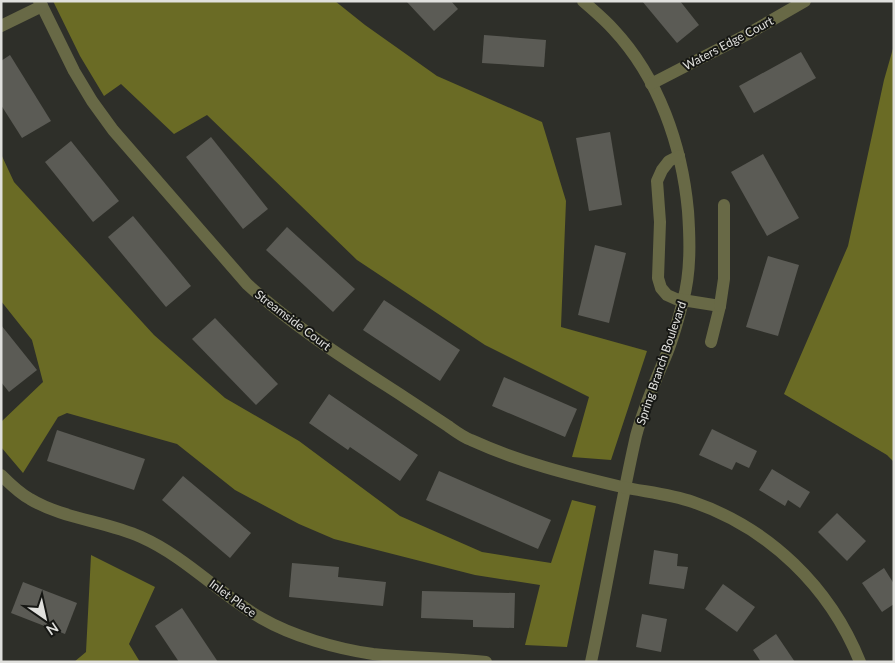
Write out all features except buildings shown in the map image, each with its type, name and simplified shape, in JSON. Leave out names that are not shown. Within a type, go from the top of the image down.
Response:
[{"type":"street","name":"Spring Branch Boulevard","points":[[583,1],[614,31],[636,58],[665,113],[679,156],[686,191],[689,230],[688,268],[684,299],[673,336],[652,386],[636,435],[591,662]]},
{"type":"street","name":"Waters Edge Court","points":[[651,84],[746,36],[805,1]]},
{"type":"street","name":"Streamside Court","points":[[1,26],[41,4],[74,71],[92,101],[113,130],[247,284],[268,303],[311,336],[468,439],[520,459],[563,472],[667,495],[708,508],[753,531],[780,551],[803,572],[824,596],[853,644],[860,662]]},
{"type":"street","points":[[679,156],[669,161],[657,181],[660,222],[658,278],[661,288],[667,295],[676,299],[720,306]]},
{"type":"street","points":[[711,342],[720,306],[724,279],[724,205]]},
{"type":"street","name":"Inlet Place","points":[[1,475],[30,500],[51,509],[112,526],[141,537],[169,552],[241,605],[261,618],[290,632],[371,654],[486,662]]},
{"type":"shaded area","points":[[53,1],[335,1],[365,25],[437,76],[542,122],[566,201],[561,327],[647,351],[611,460],[572,457],[589,397],[485,345],[357,260],[207,115],[174,134],[121,84],[104,96],[80,56]]},
{"type":"shaded area","points":[[894,45],[894,462],[887,455],[784,394],[848,246],[884,80]]},
{"type":"shaded area","points":[[1,154],[14,182],[154,335],[225,398],[299,441],[400,516],[482,552],[551,563],[572,500],[596,506],[567,647],[525,645],[540,585],[475,575],[334,539],[299,524],[235,490],[177,444],[67,413],[58,417],[23,473],[1,447],[1,422],[43,382],[32,340],[1,301]]},
{"type":"shaded area","points":[[91,555],[155,587],[129,644],[140,662],[74,662],[86,652]]}]
